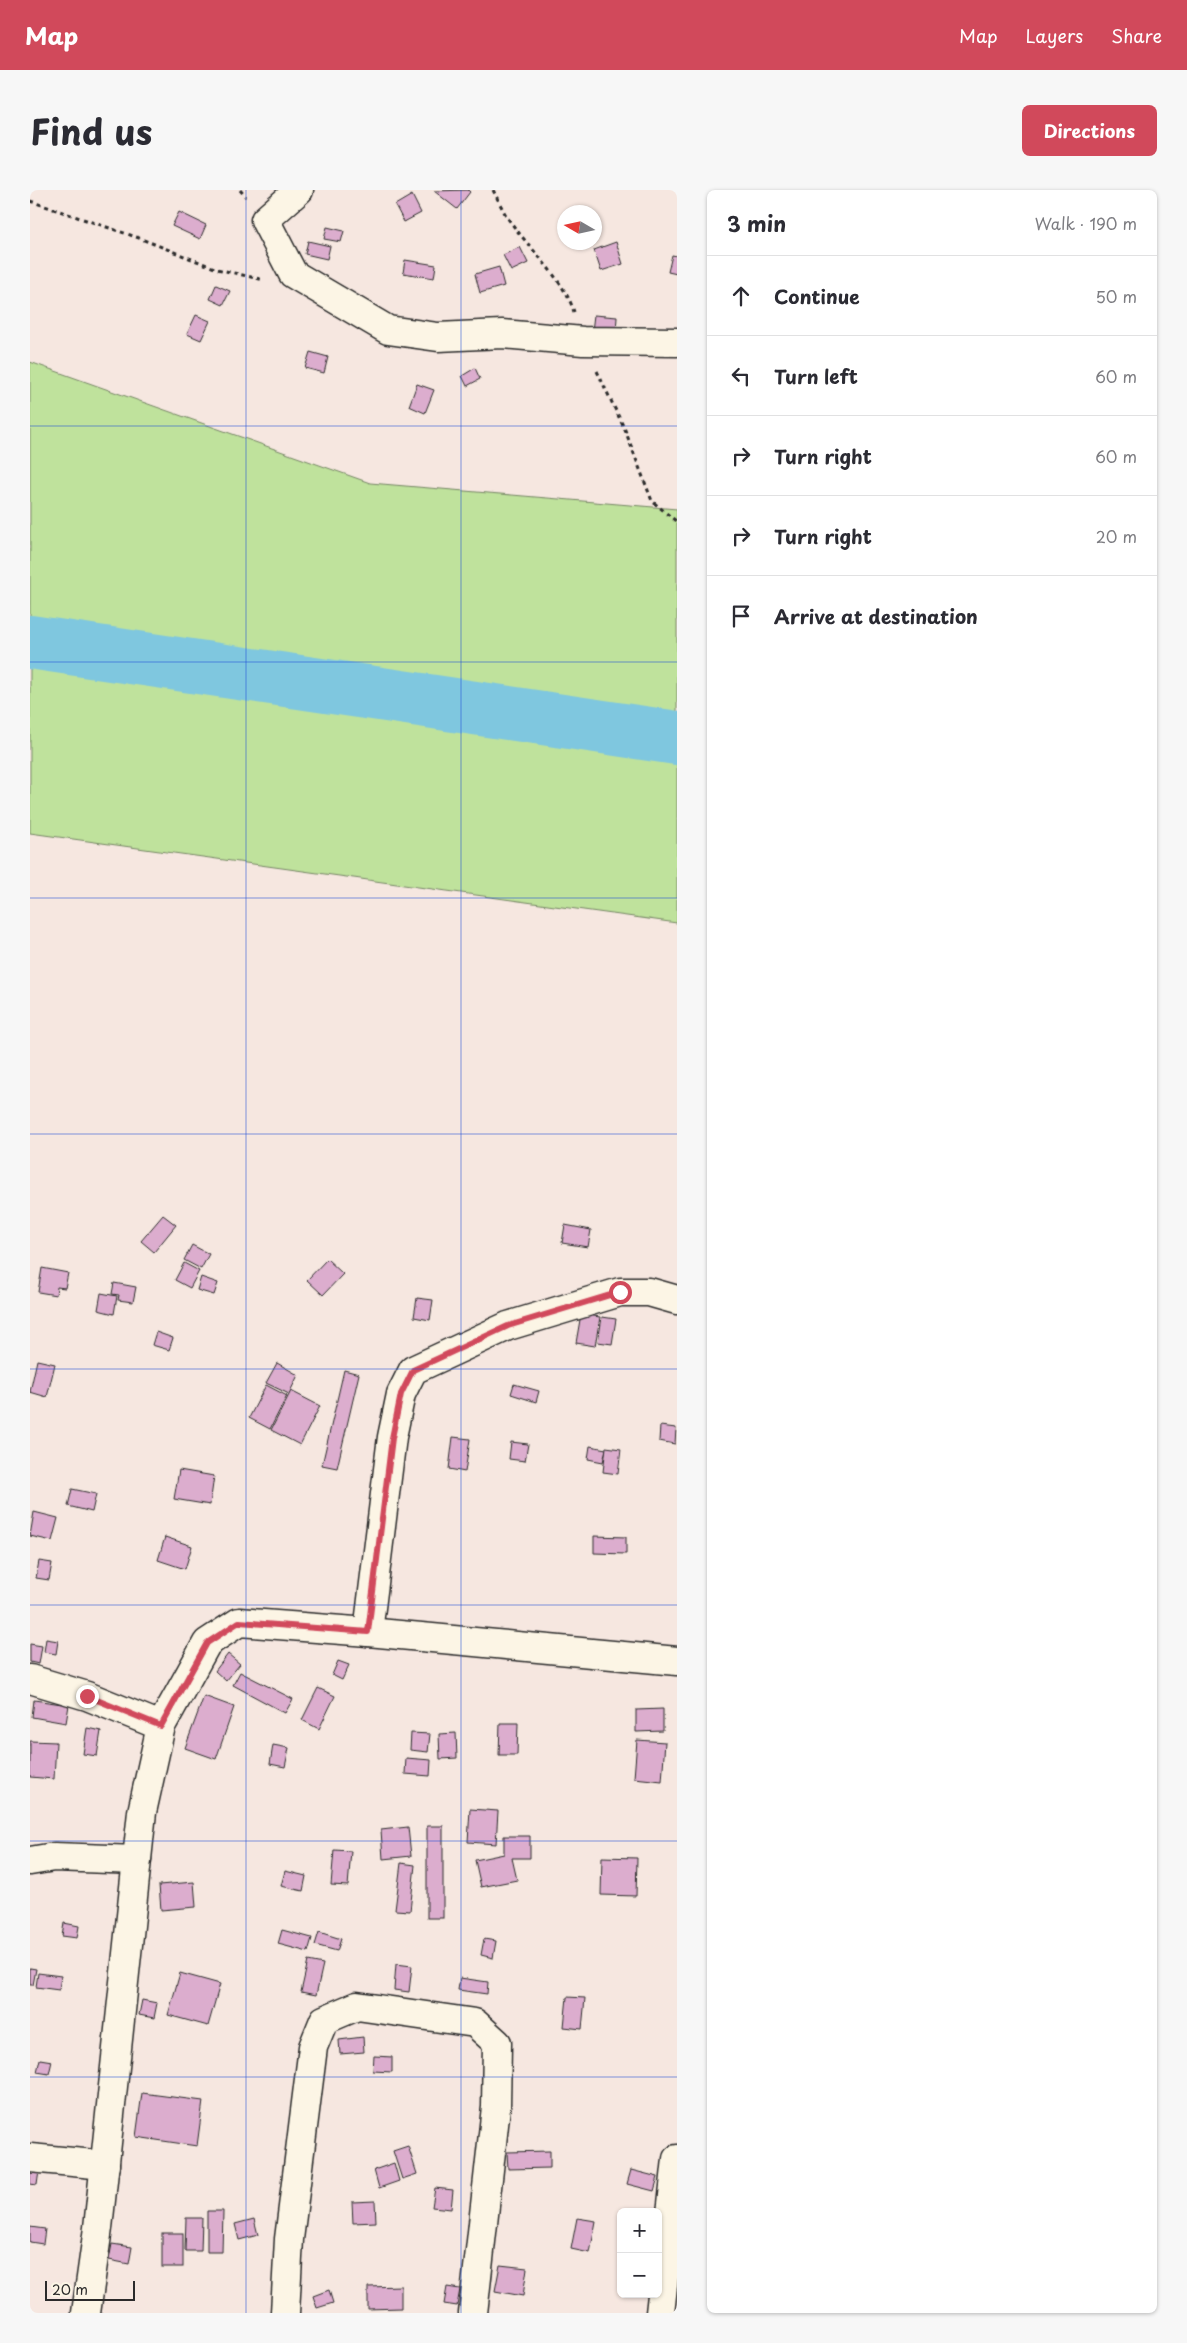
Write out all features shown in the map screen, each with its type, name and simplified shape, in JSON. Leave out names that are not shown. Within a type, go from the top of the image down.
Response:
[{"type":"street","points":[[299,190],[265,220],[293,274],[388,330],[438,337],[502,334],[583,341],[677,342]]},
{"type":"street","points":[[368,1632],[392,1438],[401,1394],[413,1370],[508,1326],[620,1292],[649,1292],[677,1300]]},
{"type":"street","points":[[86,2313],[142,1812],[161,1726],[207,1643],[239,1622],[677,1661]]},
{"type":"street","points":[[30,1679],[87,1696],[161,1726]]},
{"type":"street","points":[[30,1861],[54,1857],[137,1860]]},
{"type":"street","points":[[284,2313],[289,2239],[313,2047],[324,2020],[357,2006],[475,2023],[497,2043],[496,2107],[473,2313]]},
{"type":"street","points":[[30,2158],[104,2165]]},
{"type":"street","points":[[660,2313],[677,2160]]},
{"type":"path","points":[[30,201],[139,238],[217,269],[275,282],[293,274]]},
{"type":"green space","points":[[30,362],[370,483],[677,509],[677,923],[30,833]]},
{"type":"building","points":[[468,190],[470,192],[457,209],[434,191]]},
{"type":"building","points":[[412,195],[421,213],[404,222],[395,205]]},
{"type":"building","points":[[179,212],[206,225],[200,239],[172,226]]},
{"type":"building","points":[[327,227],[344,231],[341,242],[324,239]]},
{"type":"building","points":[[308,241],[330,246],[327,259],[305,254]]},
{"type":"building","points":[[616,242],[623,264],[601,271],[594,250],[602,250],[602,247]]},
{"type":"building","points":[[520,247],[528,263],[511,271],[503,255]]},
{"type":"building","points":[[672,255],[677,256],[677,274],[668,272]]},
{"type":"building","points":[[405,260],[436,265],[434,278],[403,273]]},
{"type":"building","points":[[499,267],[504,286],[480,293],[475,274]]},
{"type":"building","points":[[216,285],[230,291],[223,305],[210,299]]},
{"type":"building","points":[[196,315],[210,321],[201,340],[187,334]]},
{"type":"building","points":[[594,315],[617,317],[616,333],[592,331]]},
{"type":"building","points":[[310,352],[328,357],[324,373],[305,368]]},
{"type":"building","points":[[475,368],[480,379],[467,386],[462,376]]},
{"type":"building","points":[[417,384],[434,390],[425,413],[409,406]]},
{"type":"building","points":[[163,1215],[176,1225],[154,1252],[141,1241]]},
{"type":"building","points":[[565,1225],[591,1230],[588,1247],[562,1243]]},
{"type":"building","points":[[192,1245],[209,1254],[201,1269],[184,1260]]},
{"type":"building","points":[[327,1259],[343,1274],[323,1295],[307,1280]]},
{"type":"building","points":[[184,1263],[199,1271],[190,1288],[175,1280]]},
{"type":"building","points":[[42,1268],[68,1273],[65,1288],[57,1287],[56,1295],[38,1292]]},
{"type":"building","points":[[201,1277],[218,1283],[214,1295],[197,1290]]},
{"type":"building","points":[[114,1283],[136,1287],[133,1302],[118,1300],[119,1295],[112,1294]]},
{"type":"building","points":[[101,1293],[117,1296],[114,1314],[98,1310]]},
{"type":"building","points":[[417,1298],[433,1300],[430,1320],[414,1317]]},
{"type":"building","points":[[581,1314],[600,1317],[595,1346],[576,1343]]},
{"type":"building","points":[[602,1317],[616,1319],[612,1344],[598,1342]]},
{"type":"building","points":[[156,1332],[173,1338],[169,1350],[152,1345]]},
{"type":"building","points":[[37,1360],[55,1364],[47,1397],[30,1392]]},
{"type":"building","points":[[277,1363],[298,1375],[289,1394],[266,1383]]},
{"type":"building","points":[[344,1370],[359,1374],[337,1468],[322,1465]]},
{"type":"building","points":[[514,1384],[539,1391],[536,1402],[511,1394]]},
{"type":"building","points":[[266,1385],[287,1396],[270,1429],[249,1418]]},
{"type":"building","points":[[291,1391],[320,1406],[300,1445],[271,1430]]},
{"type":"building","points":[[660,1426],[676,1428],[675,1444],[659,1441]]},
{"type":"building","points":[[453,1437],[470,1439],[465,1472],[449,1469]]},
{"type":"building","points":[[511,1442],[528,1444],[525,1461],[509,1459]]},
{"type":"building","points":[[590,1446],[606,1449],[603,1462],[588,1459]]},
{"type":"building","points":[[606,1447],[621,1449],[618,1474],[603,1472]]},
{"type":"building","points":[[179,1470],[214,1476],[210,1505],[174,1499]]},
{"type":"building","points":[[72,1489],[96,1494],[92,1512],[68,1506]]},
{"type":"building","points":[[34,1512],[58,1518],[52,1541],[30,1536]]},
{"type":"building","points":[[594,1536],[626,1537],[626,1554],[594,1553]]},
{"type":"building","points":[[165,1537],[192,1546],[185,1569],[158,1560]]},
{"type":"building","points":[[39,1561],[52,1563],[49,1580],[36,1578]]},
{"type":"building","points":[[46,1639],[58,1641],[56,1654],[44,1652]]},
{"type":"building","points":[[30,1644],[42,1646],[39,1664],[30,1662]]},
{"type":"building","points":[[228,1654],[240,1664],[226,1681],[215,1671]]},
{"type":"building","points":[[338,1661],[349,1665],[342,1680],[332,1675]]},
{"type":"building","points":[[240,1672],[293,1699],[285,1713],[233,1685]]},
{"type":"building","points":[[318,1688],[335,1696],[319,1729],[302,1720]]},
{"type":"building","points":[[204,1696],[234,1707],[216,1759],[185,1748]]},
{"type":"building","points":[[34,1700],[69,1705],[66,1723],[32,1717]]},
{"type":"building","points":[[663,1709],[663,1731],[636,1732],[636,1710]]},
{"type":"building","points":[[500,1723],[518,1723],[517,1755],[499,1755]]},
{"type":"building","points":[[87,1728],[101,1731],[97,1756],[83,1754]]},
{"type":"building","points":[[411,1733],[430,1734],[428,1752],[410,1750]]},
{"type":"building","points":[[456,1733],[457,1758],[440,1759],[439,1734]]},
{"type":"building","points":[[637,1740],[665,1742],[662,1781],[634,1778]]},
{"type":"building","points":[[30,1741],[56,1742],[54,1779],[30,1777]]},
{"type":"building","points":[[273,1745],[289,1748],[285,1767],[270,1764]]},
{"type":"building","points":[[406,1758],[431,1760],[430,1776],[405,1774]]},
{"type":"building","points":[[470,1809],[498,1811],[496,1844],[468,1842]]},
{"type":"building","points":[[427,1826],[443,1826],[443,1918],[427,1918]]},
{"type":"building","points":[[408,1827],[411,1856],[383,1859],[381,1830]]},
{"type":"building","points":[[504,1836],[530,1836],[530,1858],[512,1858],[517,1880],[481,1887],[475,1860],[504,1854]]},
{"type":"building","points":[[334,1850],[351,1851],[348,1886],[331,1885]]},
{"type":"building","points":[[602,1857],[637,1858],[636,1896],[601,1895]]},
{"type":"building","points":[[401,1863],[415,1865],[410,1911],[395,1910]]},
{"type":"building","points":[[285,1871],[306,1876],[303,1891],[281,1886]]},
{"type":"building","points":[[194,1882],[196,1907],[161,1910],[159,1885]]},
{"type":"building","points":[[64,1923],[79,1926],[77,1938],[62,1936]]},
{"type":"building","points":[[282,1930],[312,1938],[308,1952],[278,1944]]},
{"type":"building","points":[[319,1932],[341,1939],[337,1951],[315,1945]]},
{"type":"building","points":[[484,1939],[496,1941],[493,1958],[481,1955]]},
{"type":"building","points":[[308,1961],[323,1964],[316,1995],[301,1992]]},
{"type":"building","points":[[396,1964],[412,1966],[409,1992],[394,1990]]},
{"type":"building","points":[[30,1968],[36,1969],[33,1985],[30,1985]]},
{"type":"building","points":[[38,1973],[61,1976],[59,1990],[36,1987]]},
{"type":"building","points":[[180,1973],[220,1984],[208,2026],[168,2015]]},
{"type":"building","points":[[460,1978],[488,1982],[487,1994],[458,1990]]},
{"type":"building","points":[[567,1997],[585,1998],[582,2029],[564,2027]]},
{"type":"building","points":[[142,2000],[157,2003],[154,2018],[139,2015]]},
{"type":"building","points":[[363,2037],[364,2052],[340,2054],[339,2040]]},
{"type":"building","points":[[374,2056],[392,2057],[392,2072],[373,2071]]},
{"type":"building","points":[[40,2059],[52,2061],[49,2074],[37,2072]]},
{"type":"building","points":[[142,2093],[203,2101],[197,2146],[136,2137]]},
{"type":"building","points":[[408,2146],[417,2174],[402,2179],[393,2151]]},
{"type":"building","points":[[550,2151],[550,2168],[508,2169],[507,2152]]},
{"type":"building","points":[[394,2163],[399,2181],[379,2188],[374,2170]]},
{"type":"building","points":[[30,2170],[39,2171],[37,2185],[30,2184]]},
{"type":"building","points":[[631,2170],[658,2177],[654,2191],[627,2184]]},
{"type":"building","points":[[435,2188],[453,2190],[451,2209],[432,2207]]},
{"type":"building","points":[[375,2201],[376,2222],[353,2223],[352,2202]]},
{"type":"building","points":[[207,2211],[223,2211],[222,2252],[207,2252]]},
{"type":"building","points":[[186,2218],[202,2218],[201,2251],[185,2251]]},
{"type":"building","points":[[577,2218],[596,2221],[590,2253],[571,2249]]},
{"type":"building","points":[[254,2219],[258,2235],[239,2240],[235,2224]]},
{"type":"building","points":[[30,2227],[45,2229],[43,2244],[30,2242]]},
{"type":"building","points":[[162,2233],[183,2233],[183,2267],[162,2267]]},
{"type":"building","points":[[112,2244],[132,2247],[129,2264],[109,2260]]},
{"type":"building","points":[[500,2265],[527,2268],[523,2296],[495,2291]]},
{"type":"building","points":[[401,2286],[401,2308],[368,2309],[368,2287]]},
{"type":"building","points":[[447,2287],[460,2289],[457,2306],[444,2304]]},
{"type":"building","points":[[329,2290],[333,2303],[317,2308],[313,2296]]},
{"type":"waterway","points":[[30,642],[677,738]]},
{"type":"route","points":[[87,1696],[161,1726],[207,1643],[239,1622],[368,1632],[392,1438],[401,1394],[413,1370],[508,1326],[620,1292]]}]
